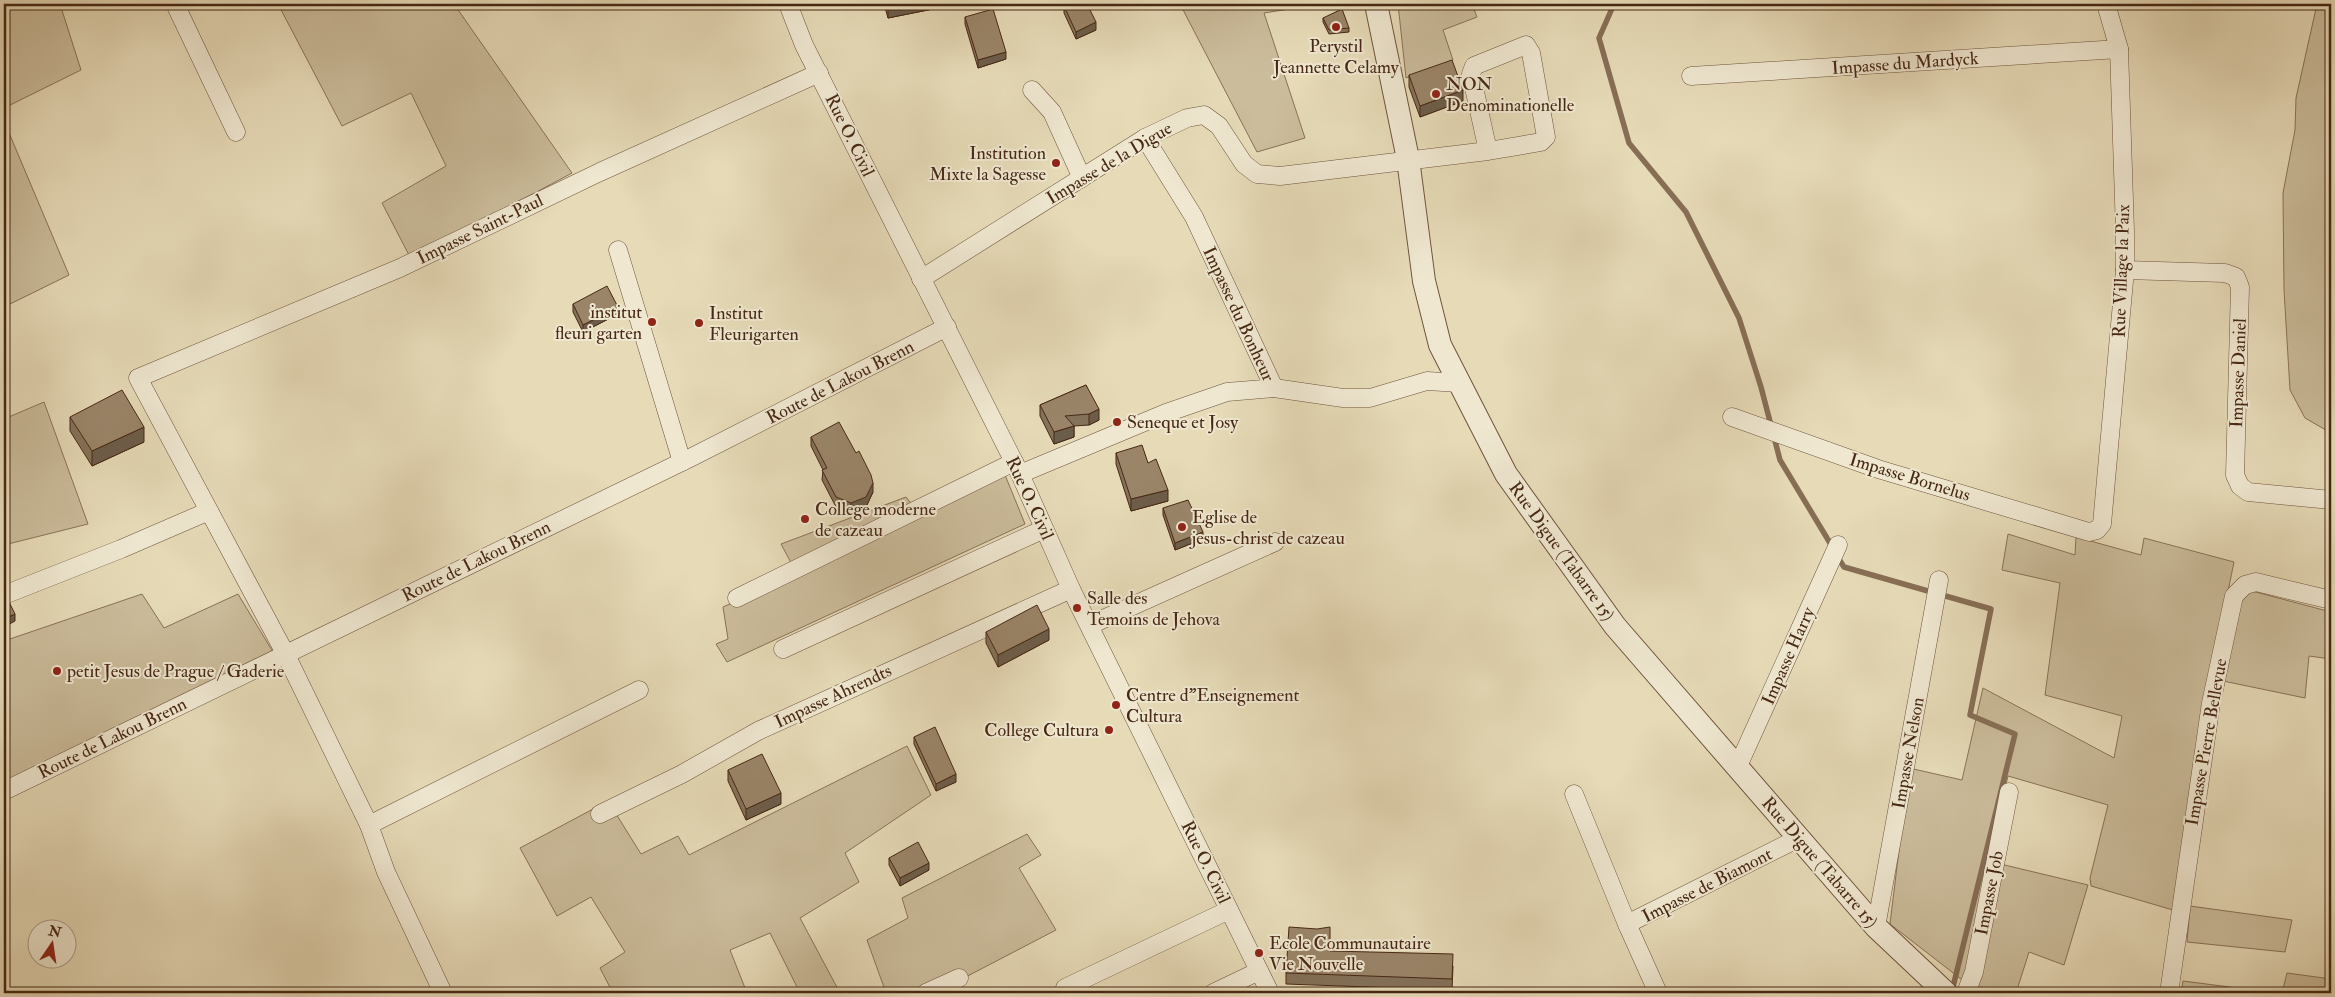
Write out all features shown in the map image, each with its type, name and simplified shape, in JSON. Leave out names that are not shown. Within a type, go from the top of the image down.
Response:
[{"type":"street","points":[[175,4],[236,132]]},
{"type":"street","name":"Rue O. Civil","points":[[788,4],[804,45],[1017,468],[1071,589],[1090,624],[1270,993]]},
{"type":"street","name":"Rue Digue (Tabarre 15)","points":[[1376,4],[1408,159],[1424,280],[1440,345],[1506,474],[1615,626],[1738,766],[1876,928],[1952,993]]},
{"type":"street","name":"Rue Village la Paix","points":[[2089,532],[2097,530],[2102,524],[2125,270],[2119,49],[2106,4]]},
{"type":"street","points":[[1408,159],[1488,151],[1541,142],[1546,136],[1531,53],[1528,46],[1524,45],[1474,66],[1472,69],[1488,151]]},
{"type":"street","name":"Impasse du Mardyck","points":[[1692,76],[2119,49]]},
{"type":"street","name":"Impasse Saint-Paul","points":[[209,511],[138,378],[400,268],[600,172],[819,73]]},
{"type":"street","points":[[1032,90],[1052,112],[1082,178]]},
{"type":"street","name":"Impasse de la Digue","points":[[921,279],[1145,138],[1187,118],[1204,115],[1219,126],[1244,164],[1257,174],[1280,176],[1408,159]]},
{"type":"street","name":"Impasse du Bonheur","points":[[737,598],[1017,468],[1227,392],[1274,388],[1194,217],[1145,138]]},
{"type":"street","points":[[618,250],[682,462]]},
{"type":"street","name":"Impasse Daniel","points":[[2125,270],[2225,273],[2236,276],[2240,287],[2235,475],[2240,486],[2248,492],[2331,500]]},
{"type":"street","name":"Route de Lakou Brenn","points":[[4,791],[682,462],[947,327]]},
{"type":"street","points":[[1274,388],[1343,398],[1370,398],[1427,381],[1460,383]]},
{"type":"street","name":"Impasse Bornelus","points":[[1732,418],[1878,469],[2089,532]]},
{"type":"street","points":[[4,595],[121,550],[209,511],[285,654],[369,825],[386,872],[443,993]]},
{"type":"street","points":[[783,649],[1044,529]]},
{"type":"street","points":[[1090,624],[1275,542]]},
{"type":"street","name":"Impasse Harry","points":[[1738,766],[1838,545]]},
{"type":"street","name":"Impasse Nelson","points":[[1876,928],[1939,580]]},
{"type":"street","name":"Impasse Pierre Bellevue","points":[[2169,993],[2211,703],[2234,596],[2245,585],[2256,582],[2331,600]]},
{"type":"street","name":"Impasse Ahrendts","points":[[600,814],[682,774],[758,730],[1071,589]]},
{"type":"street","points":[[369,825],[639,690]]},
{"type":"street","name":"Impasse Job","points":[[1952,993],[1974,972],[2009,792]]},
{"type":"street","points":[[1574,794],[1627,924]]},
{"type":"street","name":"Impasse de Biamont","points":[[1658,993],[1627,924],[1799,838]]},
{"type":"street","points":[[1065,988],[1229,910]]},
{"type":"street","points":[[1213,993],[1259,971]]},
{"type":"street","points":[[926,993],[959,978]]},
{"type":"shaded area","points":[[4,4],[60,4],[81,70],[4,108]]},
{"type":"shaded area","points":[[278,4],[454,4],[572,173],[411,259],[382,203],[446,166],[411,93],[342,126]]},
{"type":"shaded area","points":[[1180,4],[1321,4],[1264,13],[1305,138],[1257,152]]},
{"type":"shaded area","points":[[1398,4],[1472,4],[1477,17],[1443,30],[1453,60],[1406,78]]},
{"type":"shaded area","points":[[2317,4],[2331,4],[2331,433],[2305,418],[2290,390],[2284,290],[2283,193],[2295,130],[2296,98]]},
{"type":"shaded area","points":[[4,121],[69,275],[4,307]]},
{"type":"shaded area","points":[[44,402],[88,524],[4,545],[4,419]]},
{"type":"shaded area","points":[[1003,470],[1025,524],[727,662],[716,644],[728,639],[723,607],[797,574],[781,544],[906,497],[914,507]]},
{"type":"shaded area","points":[[2008,534],[2075,555],[2076,537],[2141,555],[2144,538],[2234,562],[2204,708],[2173,910],[2091,886],[2090,878],[2108,805],[2008,776],[1988,861],[2088,885],[2064,965],[2029,952],[2016,993],[1979,993],[1890,924],[1909,768],[1962,780],[1983,688],[2114,758],[2122,716],[2045,695],[2060,583],[2002,570]]},
{"type":"shaded area","points":[[2248,590],[2331,612],[2331,659],[2309,656],[2305,698],[2223,681],[2238,596]]},
{"type":"shaded area","points":[[142,594],[164,628],[238,594],[273,652],[4,785],[4,641]]},
{"type":"shaded area","points":[[907,746],[931,795],[845,853],[859,882],[800,918],[840,993],[800,993],[770,933],[730,950],[747,993],[613,993],[600,968],[625,952],[591,897],[557,916],[520,848],[608,801],[641,854],[678,836],[689,855]]},
{"type":"shaded area","points":[[1027,834],[1041,855],[1019,868],[1056,930],[935,993],[886,993],[867,940],[908,918],[902,898]]},
{"type":"shaded area","points":[[2190,906],[2292,920],[2285,952],[2187,942]]},
{"type":"shaded area","points":[[2287,973],[2331,979],[2331,993],[2282,993]]},
{"type":"shaded area","points":[[2183,981],[2276,993],[2181,993]]},
{"type":"building","points":[[887,4],[903,4],[888,7]]},
{"type":"building","points":[[1068,4],[1087,4],[1096,22],[1076,32],[1064,6]]},
{"type":"building","points":[[993,9],[1006,52],[978,60],[965,17]]},
{"type":"building","name":"Perystil Jeannette Celamy","points":[[1342,9],[1349,28],[1329,30],[1323,18]]},
{"type":"building","name":"NON Denominationelle","points":[[1452,60],[1463,90],[1420,106],[1409,75]]},
{"type":"building","points":[[607,286],[618,307],[583,325],[573,304]]},
{"type":"building","points":[[1086,385],[1099,409],[1089,414],[1065,416],[1074,426],[1054,432],[1040,405]]},
{"type":"building","points":[[122,390],[144,427],[92,451],[70,417]]},
{"type":"building","points":[[839,422],[856,453],[859,451],[873,483],[866,497],[851,503],[836,497],[822,470],[827,468],[811,437]]},
{"type":"building","points":[[1142,445],[1148,463],[1156,459],[1168,490],[1131,499],[1116,453]]},
{"type":"building","name":"Eglise de jesus-christ de cazeau","points":[[1188,500],[1203,532],[1175,543],[1163,508]]},
{"type":"building","points":[[7,598],[15,614],[4,619],[4,599]]},
{"type":"building","points":[[1037,605],[1049,629],[998,655],[986,632]]},
{"type":"building","points":[[935,727],[956,774],[936,784],[914,737]]},
{"type":"building","points":[[762,754],[781,793],[746,809],[728,770]]},
{"type":"building","points":[[918,842],[929,863],[900,878],[889,858]]},
{"type":"building","points":[[1289,927],[1317,929],[1330,927],[1330,951],[1453,954],[1452,979],[1286,973]]},
{"type":"waterway","points":[[1614,4],[1599,38],[1629,143],[1686,212],[1739,318],[1761,387],[1780,460],[1833,548]]},
{"type":"waterway","points":[[1837,556],[1844,567],[1991,609],[1970,715],[2015,734],[1952,991]]},
{"type":"place","name":"Perystil Jeannette Celamy","points":[[1336,27]]},
{"type":"place","name":"NON Denominationelle","points":[[1436,94]]},
{"type":"place","name":"Institution Mixte la Sagesse","points":[[1056,163]]},
{"type":"place","name":"institut fleuri garten","points":[[652,322]]},
{"type":"place","name":"Institut Fleurigarten","points":[[699,323]]},
{"type":"place","name":"Seneque et Josy","points":[[1117,422]]},
{"type":"place","name":"College moderne de cazeau","points":[[805,519]]},
{"type":"place","name":"Eglise de jesus-christ de cazeau","points":[[1182,527]]},
{"type":"place","name":"Salle des Temoins de Jehova","points":[[1077,608]]},
{"type":"place","name":"petit Jesus de Prague / Gaderie","points":[[57,671]]},
{"type":"place","name":"Centre d\"Enseignement Cultura","points":[[1116,705]]},
{"type":"place","name":"College Cultura","points":[[1109,730]]},
{"type":"place","name":"Ecole Communautaire Vie Nouvelle","points":[[1259,953]]}]
